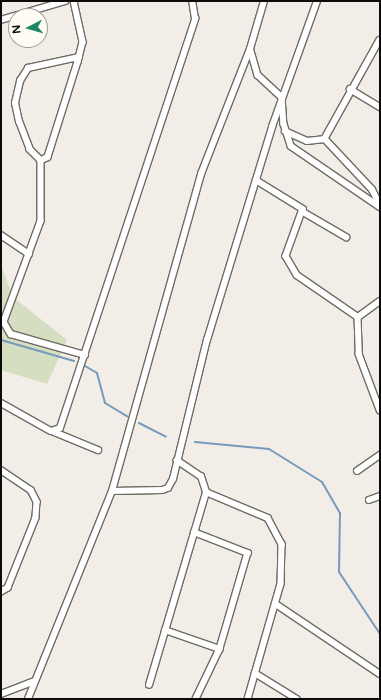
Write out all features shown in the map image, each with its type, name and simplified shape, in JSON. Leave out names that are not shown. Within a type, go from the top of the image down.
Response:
[{"type":"street","points":[[1,20],[65,1]]},
{"type":"street","points":[[41,161],[48,157],[83,42],[74,1]]},
{"type":"street","points":[[51,431],[60,428],[195,19],[192,1]]},
{"type":"street","points":[[28,699],[33,682],[112,491],[201,174],[250,49],[264,1]]},
{"type":"street","points":[[112,491],[168,488],[177,461],[207,340],[282,98],[299,59],[317,1]]},
{"type":"street","points":[[325,139],[350,89],[380,40]]},
{"type":"street","points":[[250,49],[252,62],[258,75],[282,98],[285,131],[291,146],[380,207]]},
{"type":"street","points":[[79,57],[28,68],[20,80],[15,103],[19,122],[30,150],[41,161],[41,221],[4,322],[11,334],[85,354]]},
{"type":"street","points":[[350,89],[380,107]]},
{"type":"street","points":[[285,131],[306,140],[325,139]]},
{"type":"street","points":[[325,139],[372,190],[380,204]]},
{"type":"street","points":[[256,180],[305,213],[346,237]]},
{"type":"street","points":[[305,213],[286,256],[290,268],[358,317]]},
{"type":"street","points":[[1,235],[29,254]]},
{"type":"street","points":[[358,317],[380,301]]},
{"type":"street","points":[[358,317],[359,354],[380,410]]},
{"type":"street","points":[[1,403],[51,431],[98,450]]},
{"type":"street","points":[[357,471],[380,455]]},
{"type":"street","points":[[149,685],[206,492],[201,477],[177,461]]},
{"type":"street","points":[[1,470],[31,490],[37,502],[33,525],[8,588],[1,592]]},
{"type":"street","points":[[206,492],[268,518],[276,530],[284,563],[276,604],[248,699]]},
{"type":"street","points":[[369,500],[380,496]]},
{"type":"street","points":[[194,532],[248,553],[220,649],[196,699]]},
{"type":"street","points":[[276,604],[380,674]]},
{"type":"street","points":[[165,630],[220,649]]},
{"type":"street","points":[[256,673],[297,699]]},
{"type":"street","points":[[1,694],[33,682]]},
{"type":"green space","points":[[1,265],[13,297],[67,340],[47,384],[1,370]]},
{"type":"waterway","points":[[1,340],[74,361]]},
{"type":"waterway","points":[[85,366],[97,373],[105,403],[127,416]]},
{"type":"waterway","points":[[139,423],[166,437]]},
{"type":"waterway","points":[[195,442],[269,449],[322,482],[340,513],[339,572],[380,634]]}]
